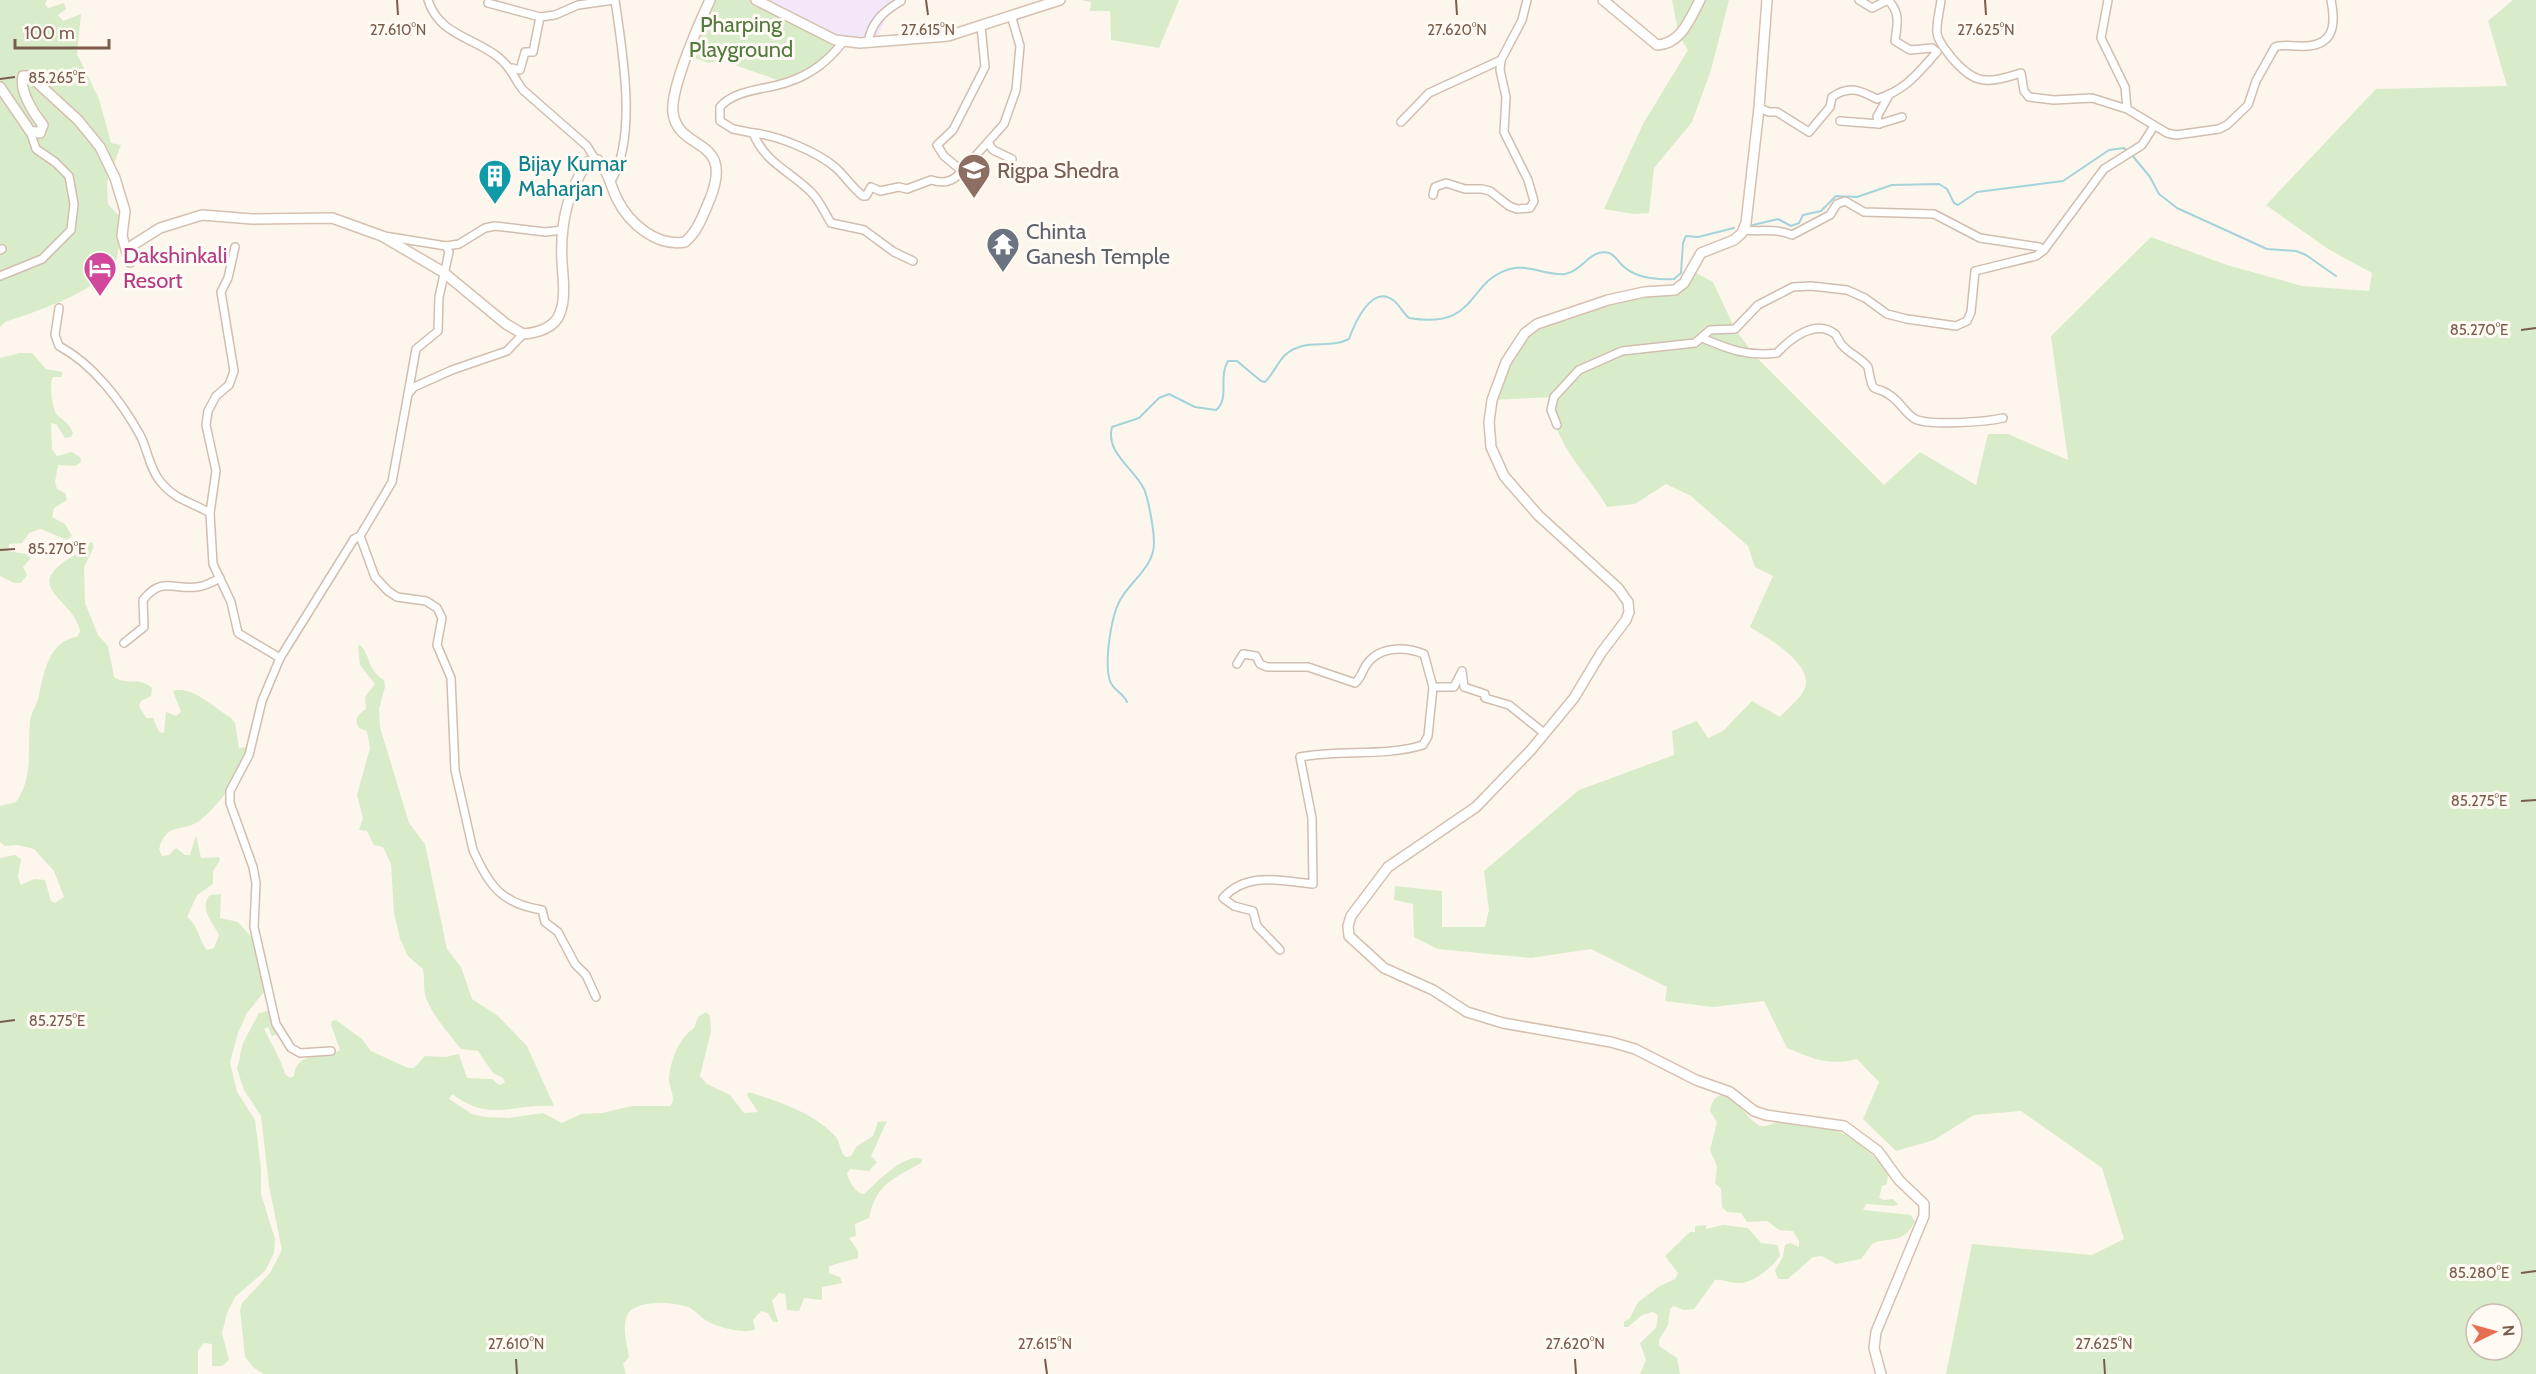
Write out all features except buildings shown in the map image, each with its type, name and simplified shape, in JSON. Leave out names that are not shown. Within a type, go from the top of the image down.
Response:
[{"type":"main road","points":[[0,87],[30,131],[40,133],[44,127],[34,113],[21,80],[24,75],[32,77],[57,100],[100,147],[125,211],[122,239],[130,262],[133,244],[159,228],[202,215],[252,219],[332,218],[349,222],[382,236],[443,272],[507,324],[523,334],[546,329],[560,314],[563,230],[569,192],[588,162],[595,159],[604,167],[623,209],[645,233],[663,242],[675,244],[685,242],[698,226],[716,185],[718,171],[715,160],[676,122],[673,111],[680,76],[710,0]]},
{"type":"main road","points":[[756,0],[834,40],[868,43],[948,36],[1060,0]]},
{"type":"main road","points":[[1603,0],[1657,45],[1669,43],[1679,36],[1700,0]]},
{"type":"main road","points":[[1767,0],[1759,108],[1744,230],[1734,240],[1701,253],[1684,283],[1675,290],[1624,296],[1537,324],[1517,343],[1500,377],[1492,400],[1489,422],[1491,447],[1496,463],[1538,514],[1617,588],[1628,602],[1629,612],[1574,698],[1544,733],[1476,807],[1388,867],[1351,916],[1348,926],[1349,936],[1384,968],[1433,990],[1467,1012],[1482,1018],[1627,1047],[1696,1080],[1730,1092],[1754,1111],[1766,1115],[1844,1126],[1862,1137],[1878,1151],[1899,1180],[1924,1204],[1924,1216],[1920,1229],[1876,1332],[1874,1348],[1881,1374]]},
{"type":"street","points":[[428,0],[432,11],[450,31],[496,55],[512,68],[520,70],[525,52],[533,52],[540,17]]},
{"type":"street","points":[[488,3],[540,17],[555,15],[578,5],[614,0],[624,65],[624,139],[621,159],[611,181]]},
{"type":"street","points":[[1433,195],[1435,187],[1446,183],[1465,189],[1491,191],[1517,209],[1530,208],[1534,201],[1528,180],[1504,132],[1506,97],[1500,70],[1501,60],[1522,20],[1527,0]]},
{"type":"street","points":[[1859,0],[1872,8],[1888,0],[1895,7],[1898,16],[1894,41],[1910,50],[1932,48],[1940,50],[1964,72],[1979,81],[1995,81],[2021,74],[2024,90],[2029,97],[2054,100],[2092,98],[2127,109],[2154,126],[2176,135],[2227,125],[2247,105],[2256,81],[2275,47],[2315,46],[2324,42],[2334,21],[2331,0]]},
{"type":"street","points":[[1940,50],[1937,34],[1941,0]]},
{"type":"street","points":[[2108,0],[2101,38],[2125,87],[2127,109]]},
{"type":"street","points":[[868,43],[884,11],[901,1]]},
{"type":"street","points":[[843,42],[823,65],[805,75],[732,97],[724,102],[720,107],[720,121],[733,129],[779,138],[824,161],[836,168],[863,196],[866,196],[872,187],[889,191],[898,187],[908,189],[931,180],[940,183],[947,182],[962,171],[989,144],[1004,124],[1016,90],[1020,46],[1011,15]]},
{"type":"street","points":[[962,171],[937,145],[953,130],[964,103],[985,67],[981,26]]},
{"type":"street","points":[[1759,108],[1777,112],[1809,132],[1830,107],[1832,97],[1841,90],[1861,89],[1877,99],[1888,95],[1905,87],[1940,50]]},
{"type":"street","points":[[1401,122],[1430,93],[1501,60]]},
{"type":"street","points":[[512,68],[516,82],[523,90],[587,146],[595,159]]},
{"type":"street","points":[[1879,124],[1877,117],[1888,95]]},
{"type":"street","points":[[1840,122],[1879,124],[1902,117]]},
{"type":"street","points":[[1557,425],[1551,410],[1554,397],[1578,370],[1622,351],[1695,343],[1710,330],[1735,328],[1758,305],[1793,287],[1811,286],[1847,290],[1865,298],[1887,314],[1956,326],[1966,321],[1971,312],[1975,271],[2036,256],[2044,250],[2104,169],[2142,145],[2154,126]]},
{"type":"street","points":[[0,276],[42,259],[71,230],[74,204],[69,176],[55,162],[36,149],[30,131]]},
{"type":"street","points":[[753,134],[759,148],[767,158],[810,190],[831,223],[864,230],[894,252],[913,261]]},
{"type":"street","points":[[989,144],[993,150],[1012,159]]},
{"type":"street","points":[[1744,230],[1762,232],[1779,229],[1792,235],[1830,215],[1837,204],[1845,201],[1864,212],[1934,214],[1980,238],[2039,247],[2044,250]]},
{"type":"street","points":[[382,236],[446,246],[459,244],[485,228],[495,225],[545,232],[563,230]]},
{"type":"street","points":[[331,1051],[300,1053],[291,1048],[276,1024],[254,927],[256,883],[253,867],[230,803],[230,791],[249,755],[262,701],[280,658],[330,575],[354,539],[360,536],[392,482],[416,349],[438,331],[443,272],[449,252],[446,246]]},
{"type":"street","points":[[235,248],[228,278],[221,292],[234,371],[229,385],[216,396],[208,411],[206,425],[216,471],[210,513],[210,548],[231,602],[238,633],[280,658]]},
{"type":"street","points":[[59,308],[55,335],[59,346],[75,354],[115,397],[140,435],[158,480],[182,502],[210,513]]},
{"type":"street","points":[[1701,338],[1734,351],[1755,356],[1777,353],[1791,338],[1811,330],[1826,330],[1835,334],[1842,346],[1868,367],[1872,386],[1877,391],[1888,393],[1913,418],[1923,421],[1980,423],[2003,418]]},
{"type":"street","points":[[408,394],[414,387],[452,370],[507,351],[523,334]]},
{"type":"street","points":[[360,536],[375,577],[388,591],[397,597],[426,600],[437,608],[442,618],[437,645],[451,678],[455,770],[478,861],[492,885],[505,898],[520,907],[543,910],[545,922],[558,932],[575,964],[586,975],[596,997]]},
{"type":"street","points":[[124,643],[144,627],[143,600],[155,589],[173,584],[196,588],[220,578]]},
{"type":"street","points":[[1237,664],[1243,654],[1256,656],[1260,664],[1267,667],[1308,667],[1355,682],[1360,679],[1370,661],[1388,649],[1398,648],[1424,654],[1432,687],[1428,736],[1424,745],[1397,752],[1324,752],[1300,757],[1312,818],[1313,884],[1271,879],[1250,881],[1232,888],[1222,898],[1234,906],[1253,911],[1257,926],[1280,950]]},
{"type":"street","points":[[1432,687],[1454,687],[1462,671],[1464,687],[1485,694],[1485,698],[1490,701],[1509,705],[1544,733]]},
{"type":"shaded area","points":[[756,0],[893,0],[876,42],[843,42]]},
{"type":"green space","points":[[0,0],[47,0],[45,4],[48,8],[64,3],[66,9],[58,15],[63,21],[81,14],[77,54],[99,99],[111,143],[121,145],[107,182],[108,204],[120,217],[118,254],[111,269],[86,289],[50,306],[5,322],[0,327]]},
{"type":"green space","name":"Pharping Playground","points":[[713,0],[756,0],[843,42],[823,65],[783,82],[721,60],[708,63],[693,57]]},
{"type":"green space","points":[[1081,0],[1179,0],[1159,48],[1111,40],[1110,11],[1090,11],[1091,2]]},
{"type":"green space","points":[[1672,0],[1729,0],[1711,70],[1692,122],[1654,168],[1649,213],[1633,214],[1604,209],[1643,124],[1688,50],[1679,36]]},
{"type":"green space","points":[[2513,0],[2536,0],[2536,1374],[1946,1374],[1972,1244],[2092,1255],[2124,1239],[2102,1168],[2021,1111],[1974,1115],[1934,1140],[1896,1151],[1863,1119],[1879,1082],[1857,1059],[1838,1062],[1821,1060],[1787,1048],[1764,1001],[1713,1007],[1665,1001],[1667,987],[1591,949],[1531,958],[1438,949],[1414,937],[1413,904],[1394,900],[1395,886],[1442,891],[1442,927],[1485,927],[1489,910],[1484,871],[1579,790],[1674,755],[1672,731],[1697,721],[1708,738],[1723,731],[1752,701],[1780,717],[1805,688],[1806,679],[1796,661],[1777,644],[1750,627],[1773,576],[1755,567],[1748,546],[1691,496],[1666,484],[1635,504],[1607,507],[1571,455],[1556,427],[1553,412],[1554,397],[1492,400],[1525,333],[1608,300],[1675,290],[1691,270],[1713,282],[1735,329],[1755,356],[1884,485],[1920,452],[1976,485],[1988,434],[2008,434],[2068,460],[2051,336],[2151,237],[2227,265],[2302,286],[2369,291],[2372,273],[2328,249],[2266,205],[2376,89],[2507,86],[2488,21]]},
{"type":"green space","points":[[20,353],[32,353],[46,369],[62,372],[62,377],[53,377],[52,380],[52,402],[57,415],[68,424],[73,433],[71,437],[65,438],[56,424],[51,423],[52,449],[57,456],[72,452],[80,457],[81,462],[75,466],[58,465],[55,482],[57,489],[65,493],[67,500],[54,508],[52,517],[65,524],[72,536],[67,540],[41,529],[29,533],[22,543],[9,544],[8,551],[26,554],[31,558],[23,567],[27,575],[21,583],[14,583],[0,576],[0,358]]},
{"type":"green space","points":[[92,542],[94,547],[84,567],[85,603],[98,635],[108,646],[114,677],[123,681],[143,682],[152,688],[151,696],[141,701],[139,706],[146,718],[153,718],[159,732],[164,733],[166,712],[176,716],[181,712],[173,691],[187,691],[203,698],[231,718],[235,723],[239,748],[248,747],[242,767],[230,788],[214,807],[193,825],[166,834],[159,849],[162,856],[169,855],[176,848],[185,855],[190,855],[196,835],[201,858],[219,857],[220,860],[213,871],[213,884],[197,895],[187,917],[194,924],[207,950],[214,948],[219,935],[208,916],[206,905],[210,895],[221,894],[220,918],[238,922],[255,941],[265,984],[264,992],[247,1013],[238,1033],[230,1062],[237,1092],[255,1120],[261,1168],[261,1194],[275,1239],[274,1253],[265,1271],[235,1297],[227,1313],[222,1333],[229,1360],[222,1366],[212,1366],[212,1344],[204,1343],[198,1351],[198,1374],[0,1374],[0,858],[15,855],[21,859],[18,877],[21,885],[34,879],[45,880],[51,901],[55,903],[64,897],[54,871],[34,849],[17,845],[5,846],[0,842],[0,806],[16,802],[22,793],[28,773],[31,718],[49,659],[60,645],[77,637],[80,632],[76,621],[54,594],[50,585],[50,577],[57,567]]},
{"type":"green space","points":[[360,645],[371,667],[384,680],[385,687],[379,709],[380,727],[409,823],[425,844],[447,949],[461,967],[472,999],[498,1016],[527,1046],[554,1106],[490,1110],[466,1103],[452,1094],[449,1099],[472,1114],[485,1117],[508,1118],[543,1113],[562,1123],[581,1114],[602,1113],[632,1106],[670,1106],[673,1097],[669,1079],[674,1057],[684,1037],[694,1028],[698,1017],[706,1012],[710,1016],[711,1031],[700,1076],[707,1084],[730,1095],[744,1113],[758,1112],[747,1095],[749,1092],[796,1109],[818,1121],[836,1137],[846,1157],[851,1156],[856,1147],[873,1136],[878,1122],[887,1121],[871,1156],[877,1162],[869,1171],[850,1169],[847,1173],[855,1189],[864,1194],[899,1164],[915,1158],[922,1159],[921,1163],[887,1184],[876,1197],[869,1218],[855,1224],[856,1236],[849,1238],[858,1251],[858,1258],[829,1266],[829,1273],[840,1277],[842,1283],[822,1287],[822,1300],[804,1298],[799,1311],[787,1310],[785,1294],[779,1293],[772,1301],[778,1322],[773,1322],[768,1313],[761,1311],[753,1320],[755,1329],[750,1331],[724,1328],[682,1305],[655,1303],[638,1307],[627,1316],[625,1326],[629,1357],[623,1364],[626,1374],[264,1374],[254,1368],[245,1357],[240,1310],[242,1303],[270,1273],[282,1250],[269,1186],[261,1116],[244,1090],[237,1069],[243,1043],[259,1013],[268,1011],[276,1035],[272,1036],[268,1027],[264,1029],[285,1074],[290,1078],[294,1076],[300,1062],[305,1059],[340,1050],[331,1025],[332,1021],[336,1020],[362,1039],[371,1051],[408,1068],[414,1068],[425,1056],[446,1057],[459,1054],[467,1078],[492,1079],[499,1085],[505,1083],[503,1078],[493,1073],[478,1051],[461,1049],[433,1012],[425,995],[423,969],[408,956],[400,939],[394,913],[391,864],[383,847],[374,845],[367,831],[359,830],[363,818],[357,795],[370,748],[367,731],[359,728],[357,719],[366,709],[365,697],[375,684],[360,665],[358,646]]},
{"type":"green space","points":[[1723,1095],[1734,1101],[1760,1126],[1783,1121],[1799,1121],[1829,1128],[1856,1141],[1879,1162],[1888,1174],[1887,1184],[1882,1186],[1879,1198],[1893,1199],[1898,1204],[1894,1206],[1866,1204],[1863,1210],[1911,1215],[1915,1222],[1910,1230],[1900,1238],[1872,1244],[1861,1259],[1836,1264],[1822,1256],[1813,1257],[1788,1279],[1778,1279],[1775,1271],[1783,1256],[1785,1245],[1790,1243],[1799,1247],[1799,1241],[1793,1231],[1779,1230],[1767,1221],[1747,1222],[1741,1213],[1727,1212],[1722,1207],[1721,1189],[1715,1183],[1717,1166],[1710,1150],[1717,1122],[1710,1111],[1715,1098]]},
{"type":"green space","points":[[1706,1225],[1706,1229],[1723,1225],[1748,1228],[1761,1243],[1778,1245],[1780,1256],[1767,1270],[1750,1281],[1738,1283],[1715,1280],[1694,1309],[1684,1310],[1674,1306],[1670,1309],[1668,1325],[1659,1340],[1659,1346],[1677,1358],[1680,1374],[1640,1374],[1646,1360],[1640,1343],[1656,1328],[1658,1315],[1653,1312],[1642,1315],[1628,1327],[1624,1327],[1624,1322],[1630,1318],[1638,1302],[1660,1286],[1675,1279],[1678,1273],[1665,1256],[1690,1232],[1695,1232],[1695,1226]]},
{"type":"waterway","points":[[1753,225],[1778,219],[1791,226],[1799,223],[1803,215],[1821,211],[1836,196],[1857,197],[1892,185],[1939,184],[1947,189],[1954,203],[1958,205],[1977,192],[2063,181],[2109,150],[2124,148],[2127,151]]},
{"type":"waterway","points":[[2132,155],[2150,177],[2159,194],[2177,208],[2267,249],[2296,251],[2306,255],[2336,276]]},
{"type":"waterway","points":[[1127,702],[1110,681],[1108,673],[1110,638],[1118,604],[1151,559],[1154,538],[1144,489],[1116,453],[1111,436],[1112,427],[1139,418],[1159,398],[1169,394],[1195,407],[1216,410],[1222,400],[1225,367],[1228,361],[1237,361],[1265,382],[1282,358],[1300,346],[1333,344],[1349,339],[1359,316],[1378,297],[1393,300],[1409,318],[1432,320],[1448,317],[1460,311],[1496,275],[1510,269],[1524,268],[1565,274],[1577,269],[1591,257],[1602,252],[1614,256],[1633,273],[1653,278],[1674,279],[1681,273],[1683,243],[1686,236],[1698,237],[1734,228]]},
{"type":"place","name":"Rigpa Shedra","points":[[974,199]]},
{"type":"place","name":"Bijay Kumar Maharjan","points":[[495,205]]},
{"type":"place","name":"Chinta Ganesh Temple","points":[[1003,273]]},
{"type":"place","name":"Dakshinkali Resort","points":[[100,297]]}]
